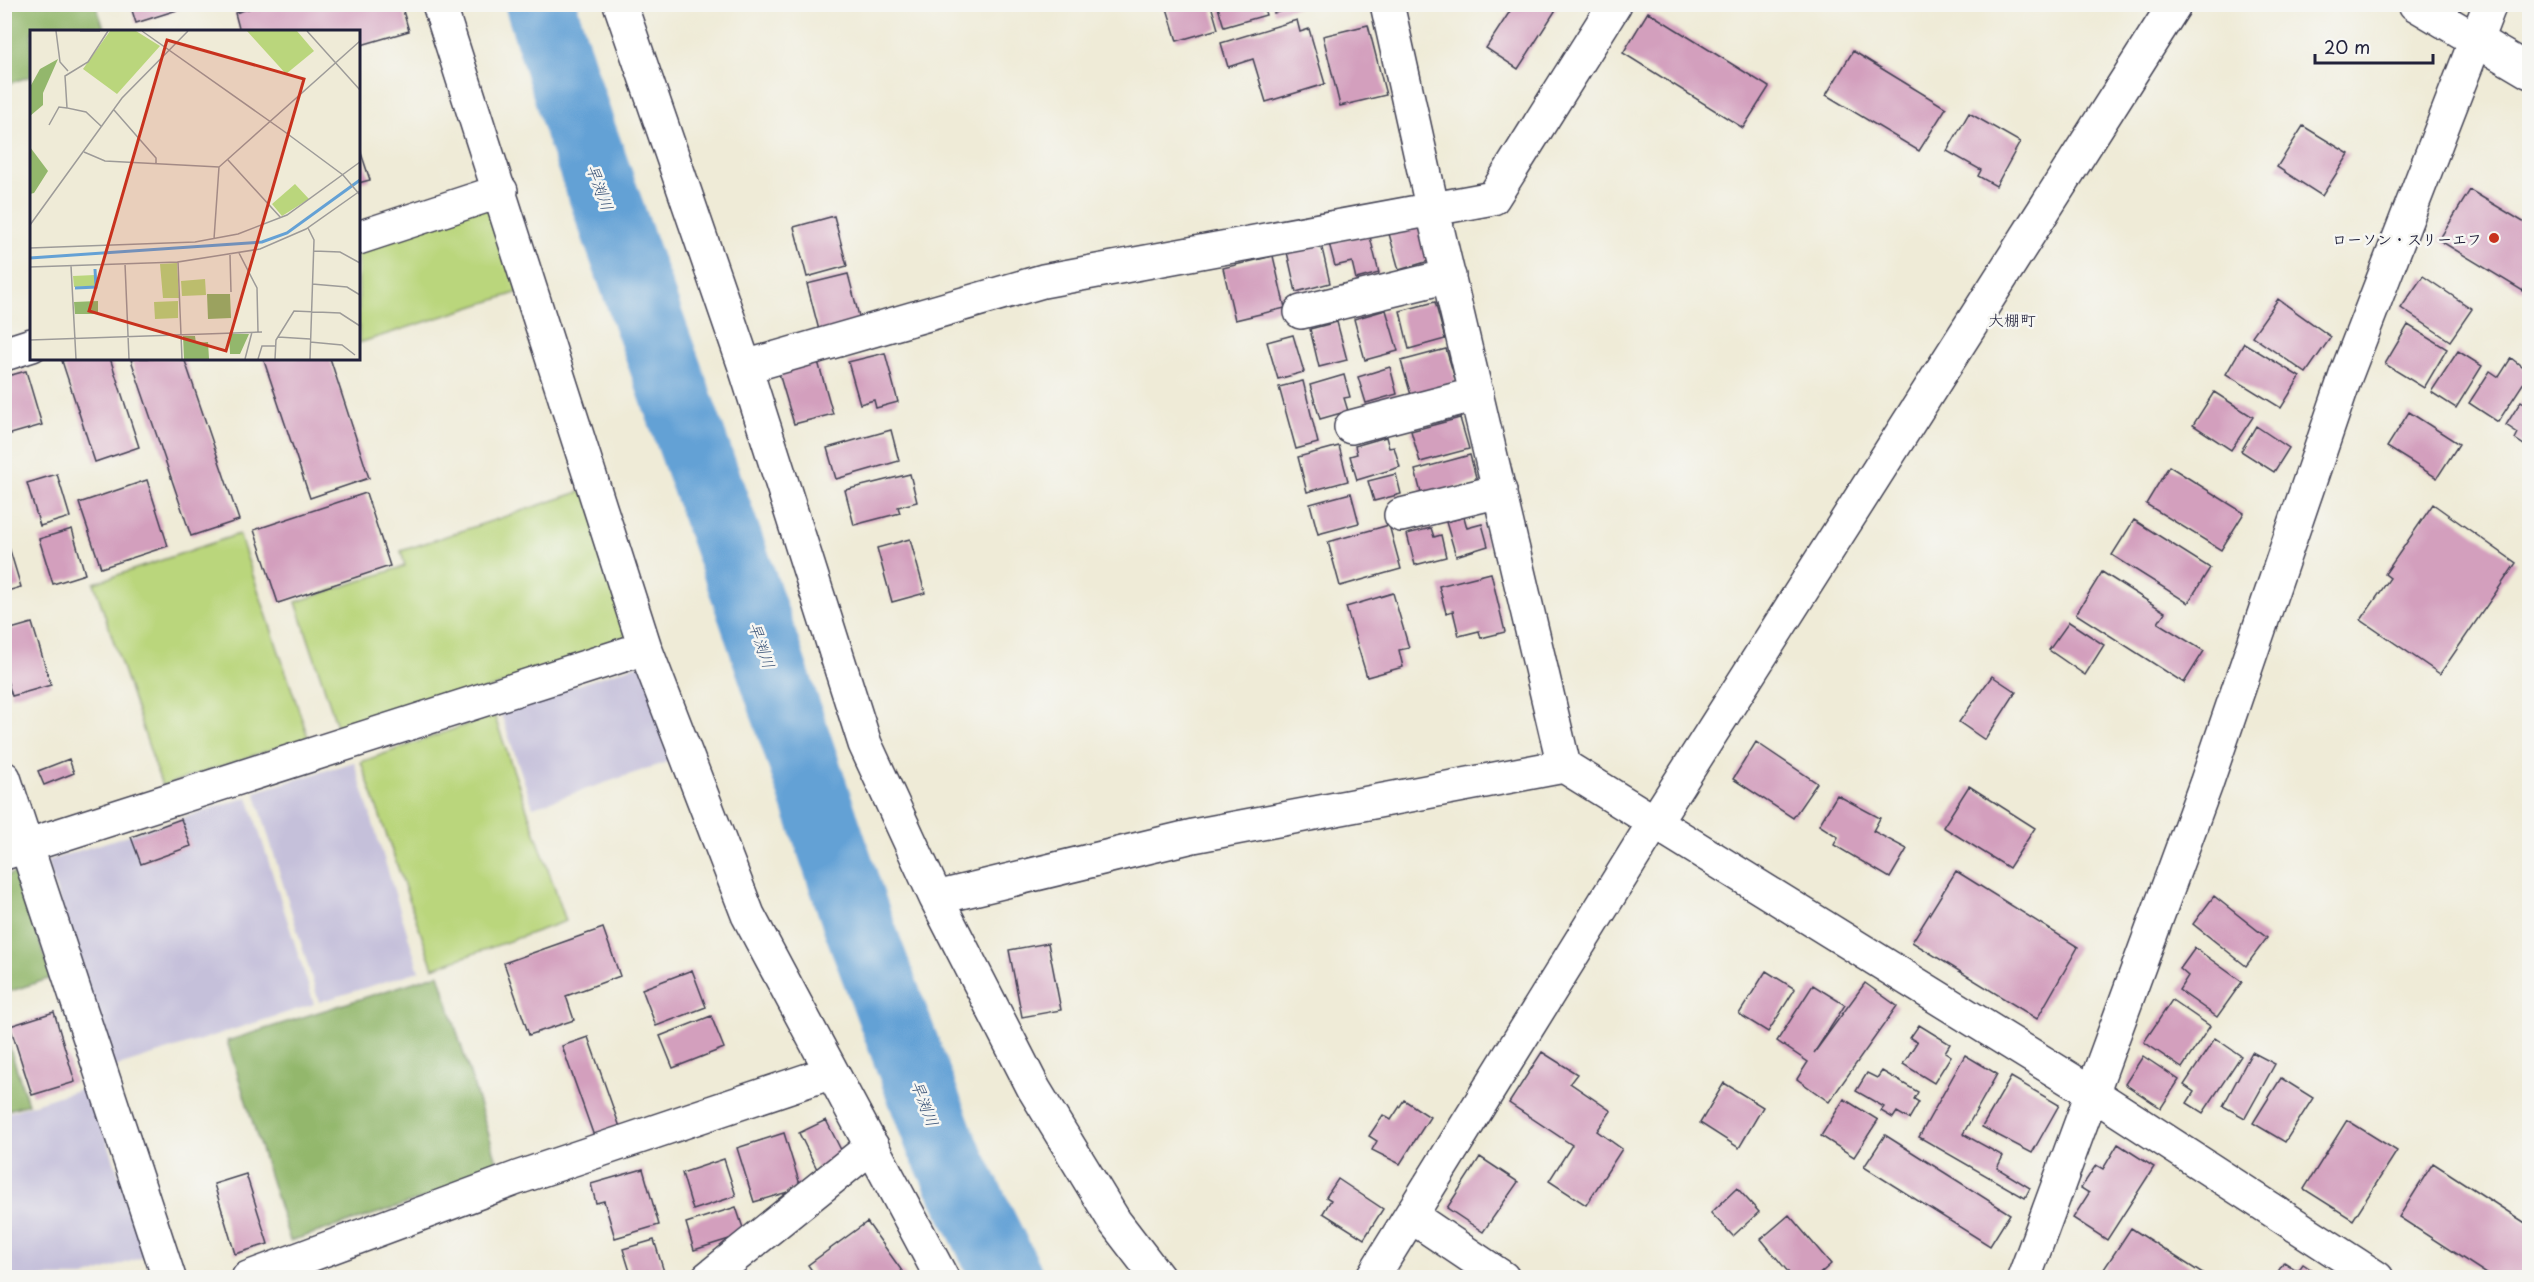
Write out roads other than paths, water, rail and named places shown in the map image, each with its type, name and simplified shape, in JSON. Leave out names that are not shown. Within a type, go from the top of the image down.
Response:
[{"type":"street","points":[[439,4],[501,191],[645,648],[748,915],[942,1278]]},
{"type":"street","points":[[621,4],[745,367],[865,744],[936,898],[1034,1089],[1115,1222],[1158,1278]]},
{"type":"street","points":[[1387,4],[1433,211],[1564,766]]},
{"type":"street","points":[[745,367],[1043,281],[1433,211],[1493,198],[1615,4]]},
{"type":"street","points":[[1372,1278],[1654,823],[2175,4]]},
{"type":"street","points":[[2415,4],[2529,72]]},
{"type":"street","points":[[2024,1278],[2206,784],[2346,375],[2490,4]]},
{"type":"street","points":[[360,237],[501,191]]},
{"type":"street","points":[[1301,312],[1449,276]]},
{"type":"street","points":[[4,354],[30,346]]},
{"type":"street","points":[[1351,427],[1477,394]]},
{"type":"street","points":[[1401,515],[1500,491]]},
{"type":"street","points":[[15,849],[645,648]]},
{"type":"street","points":[[936,898],[1193,836],[1564,766],[2092,1093],[2377,1278]]},
{"type":"street","points":[[4,778],[15,849],[169,1278]]},
{"type":"street","points":[[248,1278],[517,1178],[832,1072]]},
{"type":"street","points":[[708,1278],[872,1146]]},
{"type":"street","points":[[1411,1216],[1503,1278]]},
{"type":"waterway","name":"早渕川","points":[[540,4],[580,129],[745,590],[857,921],[940,1141],[1008,1278]]},
{"type":"place","name":"ローソン・スリーエフ","points":[[2494,238]]},
{"type":"district","name":"大棚町","points":[[2012,319]]}]
